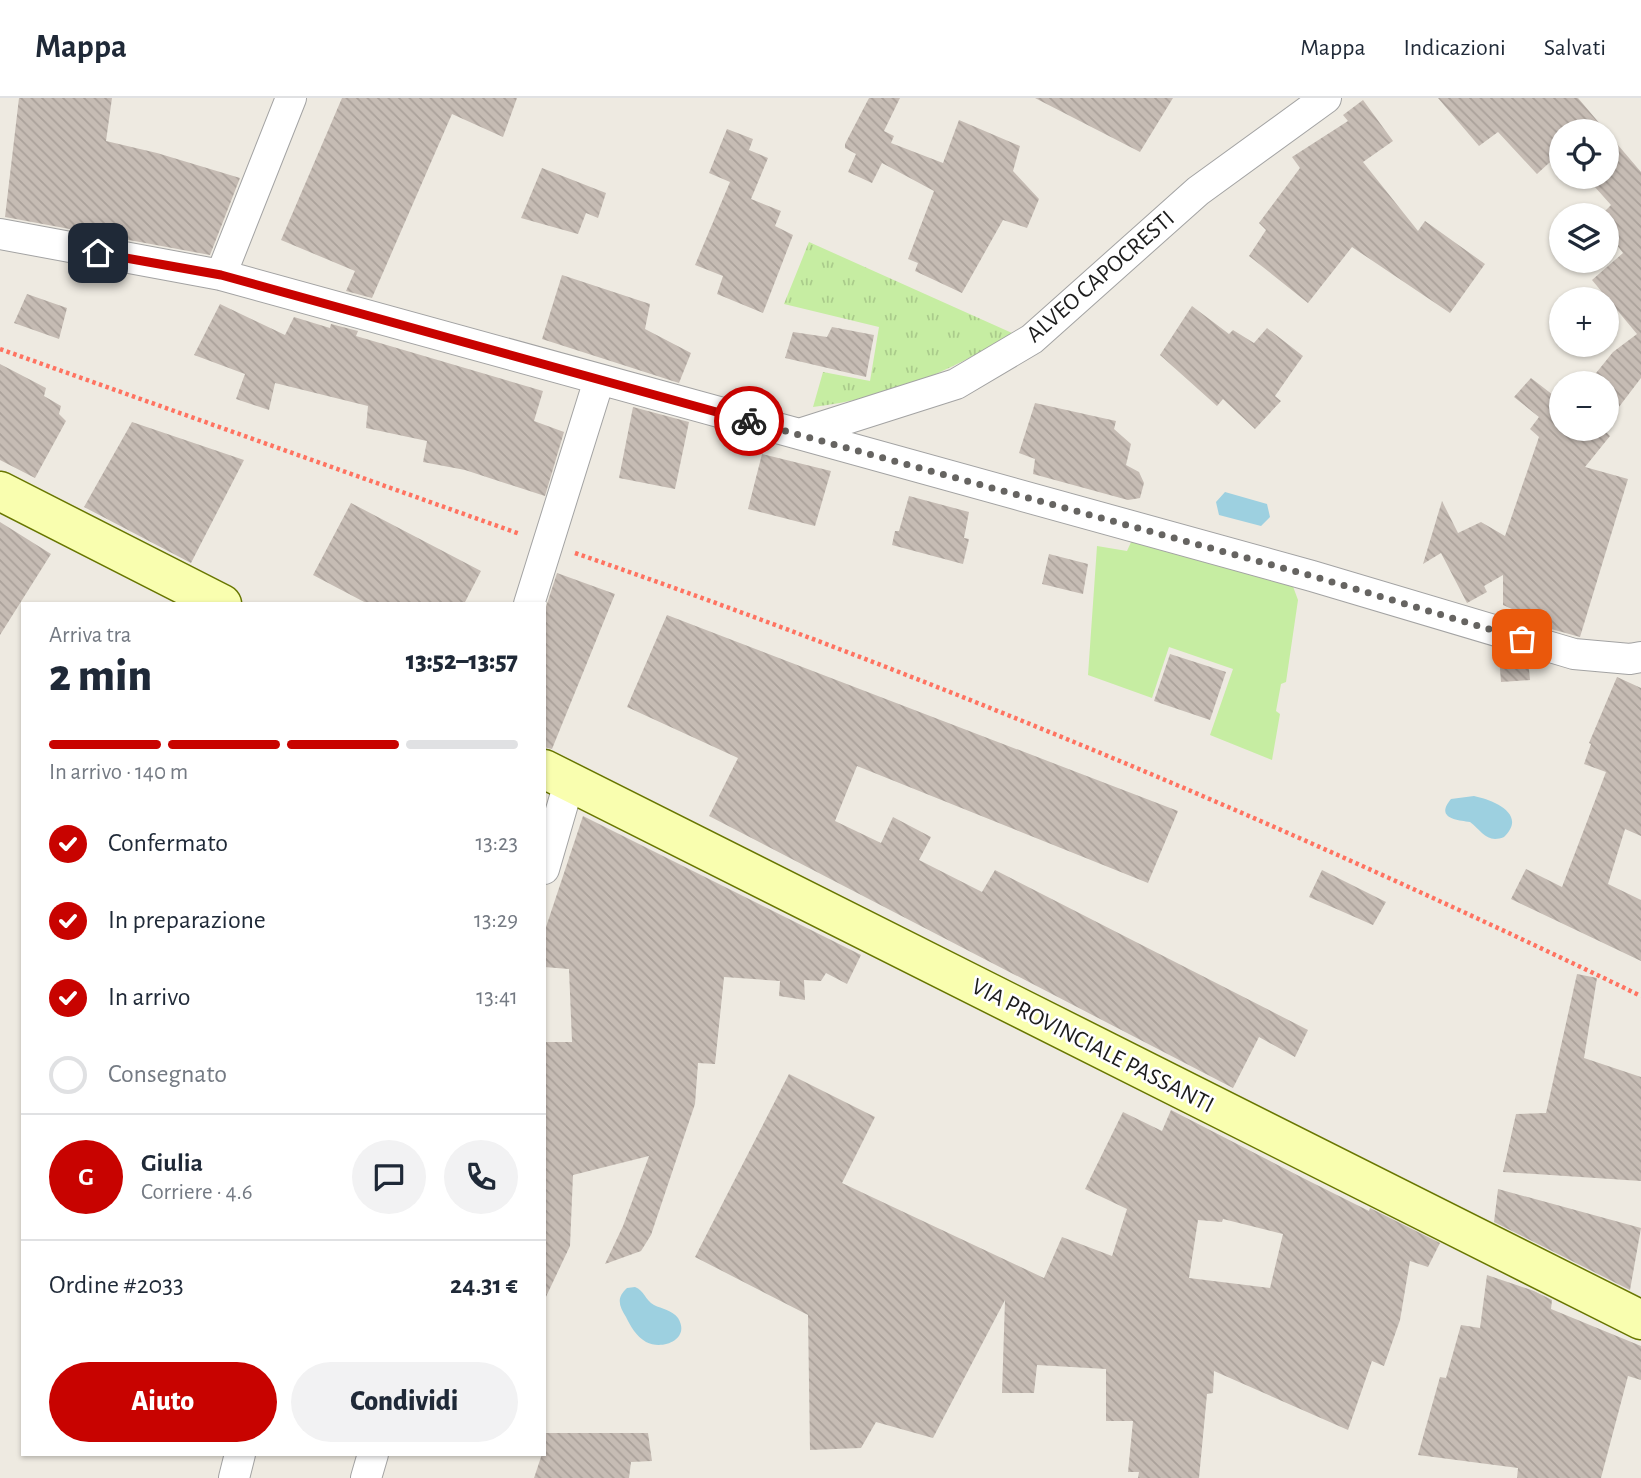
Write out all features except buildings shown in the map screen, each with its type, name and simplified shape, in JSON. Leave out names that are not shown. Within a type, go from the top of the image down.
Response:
[{"type":"main road","points":[[0,491],[218,602]]},
{"type":"main road","name":"VIA PROVINCIALE PASSANTI","points":[[557,776],[1641,1320]]},
{"type":"street","points":[[221,275],[291,98]]},
{"type":"street","name":"ALVEO CAPOCRESTI","points":[[799,434],[956,384],[1032,339],[1198,191],[1326,98]]},
{"type":"street","points":[[0,234],[221,275],[1312,576],[1574,654],[1630,659],[1641,657]]},
{"type":"street","points":[[530,602],[598,380]]},
{"type":"street","points":[[546,855],[557,776]]},
{"type":"street","points":[[234,1478],[240,1456]]},
{"type":"street","points":[[366,1478],[372,1456]]},
{"type":"path","points":[[0,349],[725,605],[962,698],[1269,824],[1482,919],[1641,996]]},
{"type":"green space","points":[[809,242],[1012,333],[988,348],[917,382],[867,397],[813,407],[823,372],[870,381],[879,327],[784,304]]},
{"type":"green space","points":[[1132,540],[1291,581],[1298,600],[1286,682],[1281,684],[1276,711],[1280,714],[1272,760],[1210,735],[1233,669],[1169,647],[1152,698],[1088,675],[1097,546],[1127,551]]},
{"type":"water","points":[[1225,492],[1267,504],[1270,517],[1261,526],[1219,515],[1216,502]]},
{"type":"water","points":[[1474,796],[1498,805],[1510,815],[1510,829],[1504,837],[1489,838],[1470,822],[1454,819],[1446,814],[1445,810],[1451,799]]},
{"type":"water","points":[[635,1287],[651,1303],[676,1315],[681,1332],[673,1341],[653,1344],[642,1340],[634,1331],[620,1302],[621,1295],[627,1288]]},
{"type":"way so far","points":[[749,421],[1312,576],[1522,639]]},
{"type":"route","points":[[98,253],[221,275],[749,421]]}]
